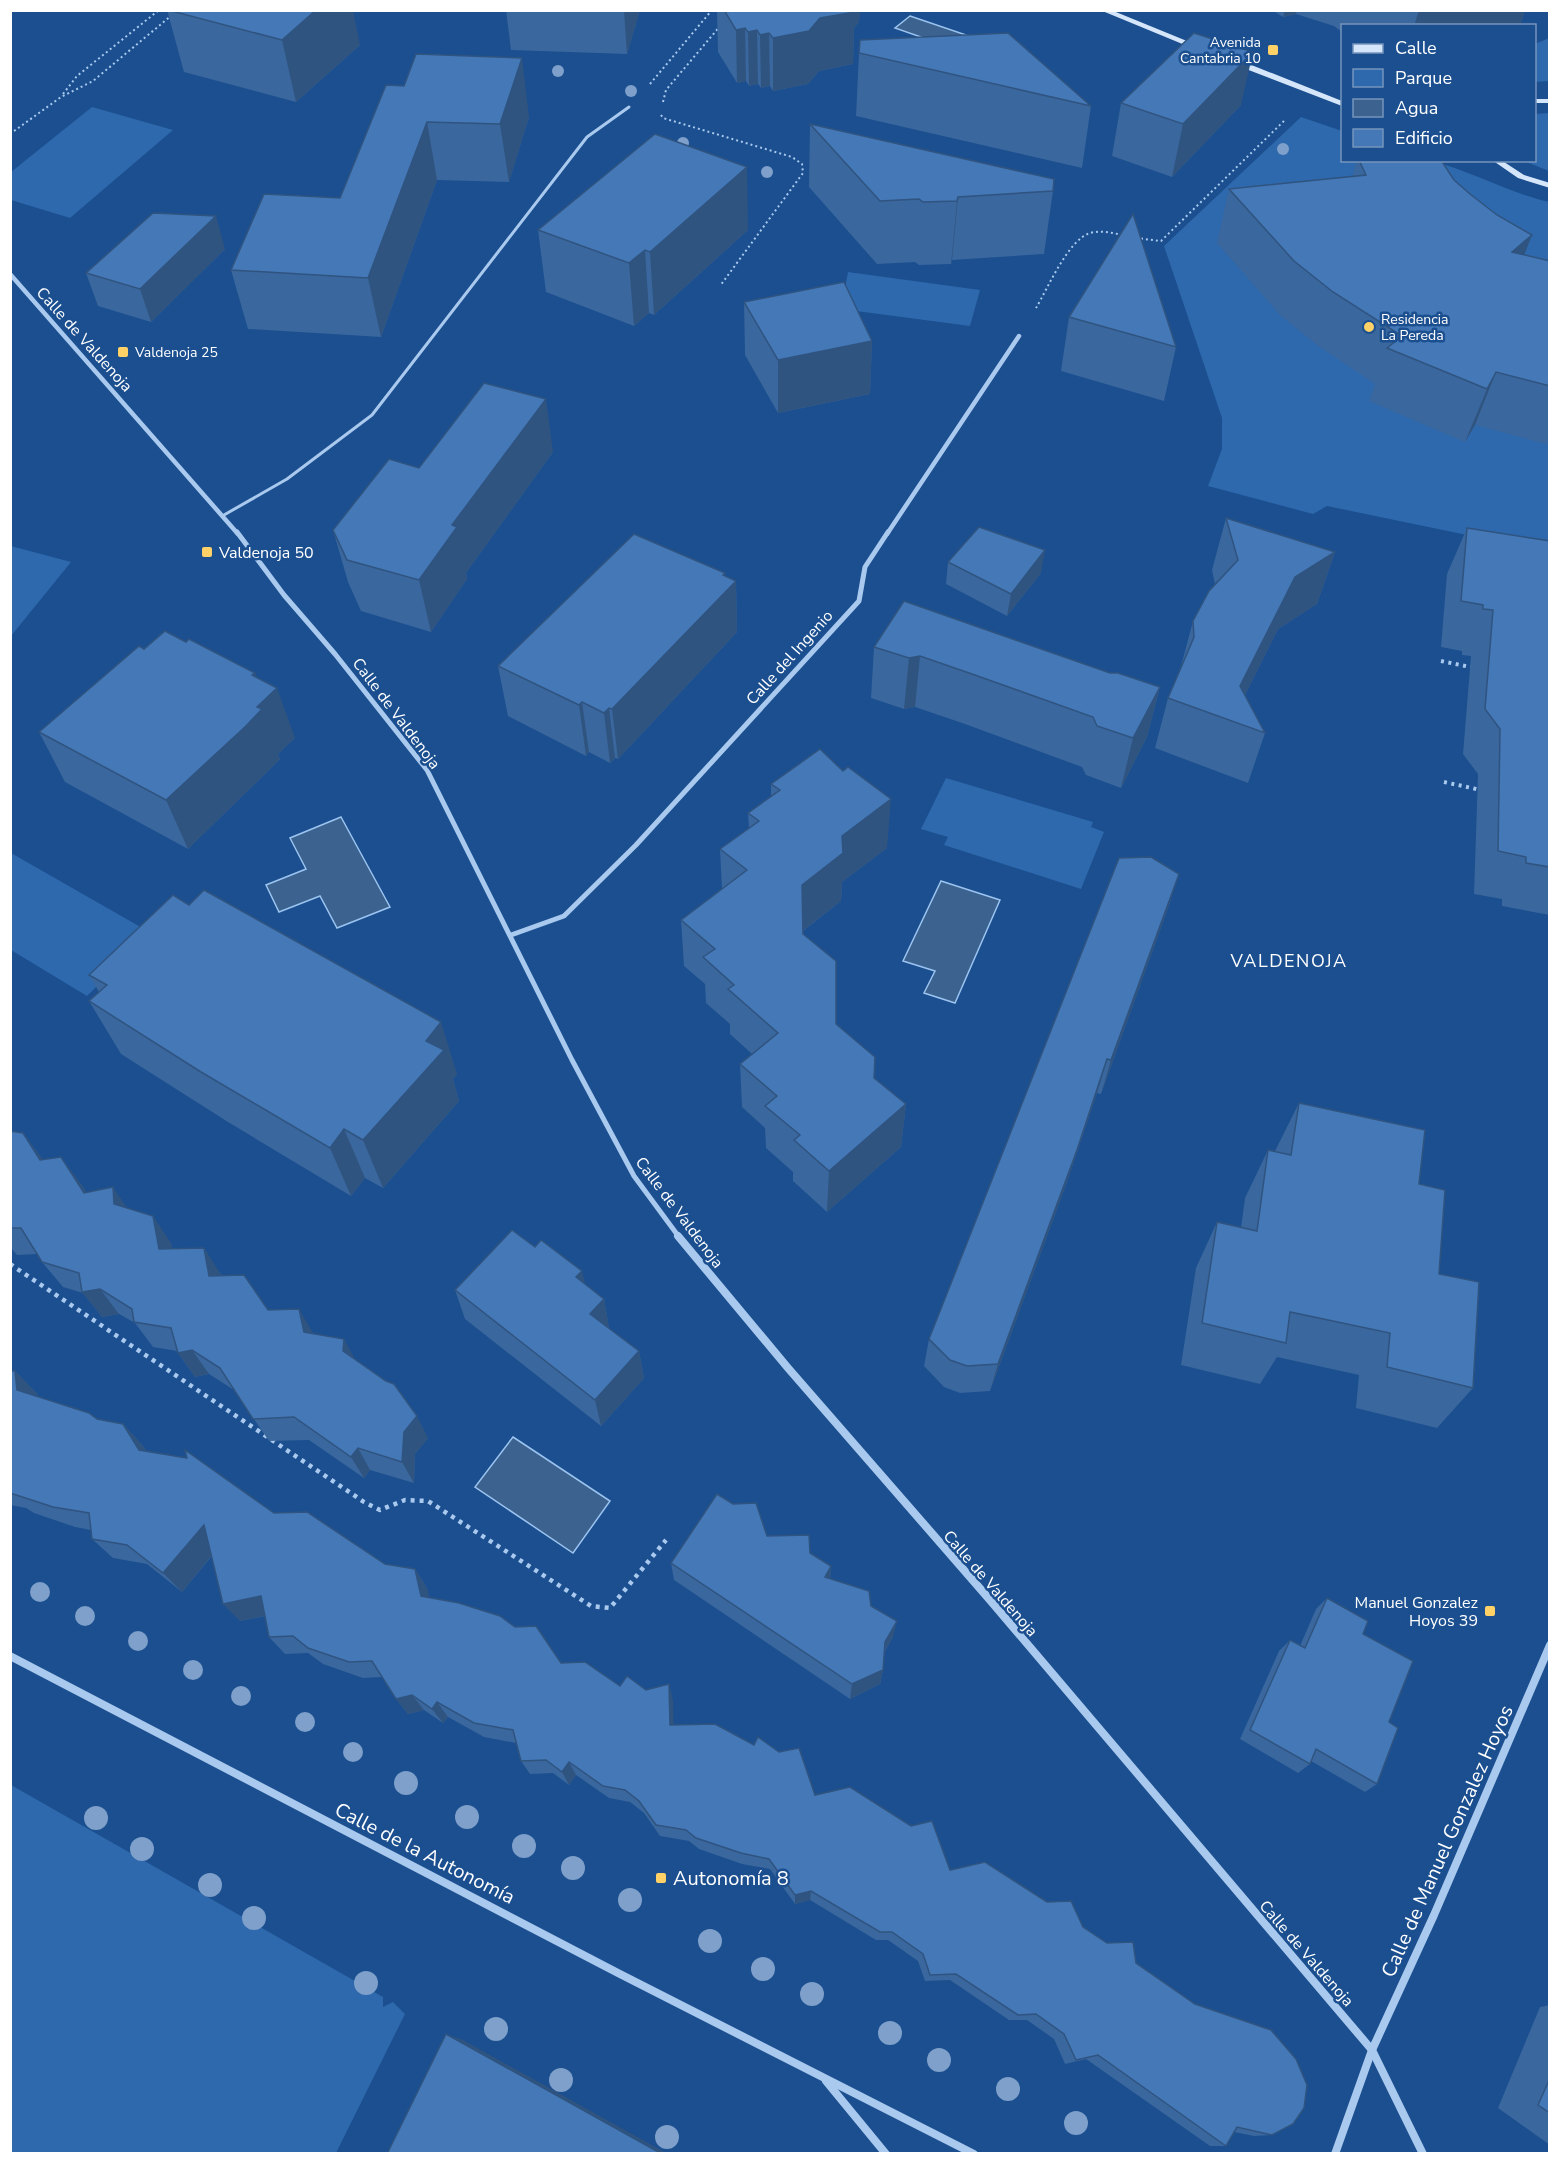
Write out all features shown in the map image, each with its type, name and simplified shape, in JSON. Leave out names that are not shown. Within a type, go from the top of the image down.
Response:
[{"type":"main road","points":[[1103,10],[1212,53]]},
{"type":"main road","points":[[1223,57],[1341,104]]},
{"type":"main road","points":[[1498,162],[1507,170],[1534,182],[1550,186]]},
{"type":"street","name":"Calle de Valdenoja","points":[[10,274],[224,515],[284,595],[335,654],[426,770],[572,1060],[634,1176],[692,1253],[1372,2050]]},
{"type":"street","name":"Calle del Ingenio","points":[[511,935],[564,916],[636,845],[859,601],[865,567],[1018,336]]},
{"type":"street","name":"Calle de Manuel Gonzalez Hoyos","points":[[1335,2154],[1372,2050],[1434,1915],[1549,1647]]},
{"type":"street","name":"Calle de la Autonomía","points":[[10,1656],[824,2079],[974,2154]]},
{"type":"street","points":[[1372,2050],[1423,2154]]},
{"type":"street","name":"Calle de la Autonomía","points":[[824,2079],[886,2154]]},
{"type":"lane","points":[[224,515],[287,479],[372,415],[587,137],[629,107]]},
{"type":"path","points":[[61,97],[77,76],[159,10]]},
{"type":"path","points":[[10,134],[61,97],[93,81],[178,10]]},
{"type":"path","points":[[629,107],[712,10]]},
{"type":"path","points":[[720,286],[803,174],[801,164],[792,157],[663,118],[659,113],[666,90],[725,19]]},
{"type":"path","points":[[1018,336],[1075,244],[1085,235],[1102,231],[1153,242],[1161,241],[1291,114]]},
{"type":"path","points":[[1441,661],[1484,669]]},
{"type":"path","points":[[1444,782],[1491,792]]},
{"type":"path","points":[[10,1264],[364,1502],[380,1510],[405,1500],[428,1501],[591,1606],[610,1608],[625,1593],[666,1540]]},
{"type":"green space","points":[[1549,38],[1549,81],[1536,82],[1536,44]]},
{"type":"green space","points":[[92,107],[173,130],[70,218],[11,200],[11,172]]},
{"type":"green space","points":[[1550,113],[1549,171],[1526,162],[1536,162],[1536,114]]},
{"type":"green space","points":[[1301,117],[1341,131],[1341,162],[1434,162],[1549,202],[1549,552],[1327,506],[1313,514],[1208,486],[1222,449],[1222,418],[1164,246]]},
{"type":"green space","points":[[848,272],[980,290],[970,326],[841,309]]},
{"type":"green space","points":[[10,546],[71,562],[11,636]]},
{"type":"green space","points":[[946,778],[1093,822],[1091,827],[1104,832],[1081,889],[944,845],[948,837],[921,829]]},
{"type":"green space","points":[[11,853],[151,933],[87,996],[11,950]]},
{"type":"green space","points":[[11,1785],[383,1997],[383,2007],[393,2002],[405,2014],[336,2153],[11,2153]]},
{"type":"water","points":[[910,16],[972,37],[958,50],[895,28]]},
{"type":"water","points":[[341,817],[390,907],[337,928],[320,896],[279,912],[266,885],[306,869],[290,838]]},
{"type":"water","points":[[941,881],[1000,900],[955,1003],[924,993],[935,971],[903,961]]},
{"type":"water","points":[[513,1437],[610,1501],[573,1553],[475,1487]]},
{"type":"building","points":[[168,10],[316,10],[282,40]]},
{"type":"building","points":[[724,10],[854,10],[855,12],[820,18],[809,31],[773,38],[769,33],[760,35],[757,30],[748,32],[745,28],[736,30]]},
{"type":"building","points":[[1008,33],[1091,106],[859,53],[860,40]]},
{"type":"building","points":[[1194,33],[1253,52],[1183,124],[1121,103]]},
{"type":"building","points":[[416,54],[522,58],[500,124],[427,122],[368,278],[231,270],[264,194],[340,198],[386,85],[404,86]]},
{"type":"building","points":[[810,124],[1054,179],[1053,191],[958,197],[957,201],[923,202],[919,199],[880,201]]},
{"type":"building","points":[[655,134],[747,167],[650,252],[645,250],[629,263],[538,230]]},
{"type":"building","points":[[1360,162],[1442,162],[1454,180],[1470,194],[1497,215],[1532,235],[1512,252],[1550,261],[1550,386],[1496,372],[1487,389],[1387,348],[1402,336],[1333,292],[1294,261],[1229,189],[1366,175]]},
{"type":"building","points":[[153,213],[216,216],[140,289],[86,273]]},
{"type":"building","points":[[1133,214],[1176,347],[1069,317]]},
{"type":"building","points":[[844,282],[872,341],[778,360],[744,302]]},
{"type":"building","points":[[484,383],[546,399],[452,525],[457,527],[419,580],[347,560],[333,530],[389,459],[419,468]]},
{"type":"building","points":[[1226,518],[1335,552],[1295,577],[1240,686],[1265,733],[1168,698],[1194,637],[1193,621],[1209,591],[1238,560]]},
{"type":"building","points":[[979,527],[1045,550],[1011,594],[948,562]]},
{"type":"building","points":[[1467,528],[1550,541],[1550,867],[1526,863],[1526,857],[1498,851],[1500,729],[1485,709],[1493,610],[1483,609],[1483,605],[1461,601]]},
{"type":"building","points":[[634,534],[725,573],[723,575],[736,581],[612,709],[609,708],[604,713],[582,702],[579,705],[498,666]]},
{"type":"building","points":[[904,601],[1110,673],[1118,673],[1160,687],[1133,738],[1097,726],[1093,717],[972,674],[920,656],[909,658],[874,647]]},
{"type":"building","points":[[165,631],[186,642],[189,639],[255,673],[252,675],[277,688],[257,707],[262,709],[246,726],[166,800],[39,732],[139,646],[144,649]]},
{"type":"building","points":[[820,749],[843,771],[848,767],[891,799],[842,836],[843,853],[802,885],[803,934],[836,961],[836,1024],[875,1057],[874,1078],[906,1104],[829,1171],[794,1140],[800,1135],[765,1106],[777,1096],[740,1064],[778,1033],[728,989],[734,985],[703,957],[715,949],[681,920],[747,870],[720,849],[759,821],[748,813],[780,790],[771,784]]},
{"type":"building","points":[[1151,857],[1179,874],[1111,1060],[1107,1059],[1077,1150],[998,1364],[967,1366],[950,1360],[929,1339],[1119,858]]},
{"type":"building","points":[[204,890],[441,1022],[426,1041],[444,1050],[363,1140],[344,1129],[330,1148],[201,1072],[89,1001],[107,985],[89,975],[173,895],[189,905]]},
{"type":"building","points":[[1299,1103],[1425,1130],[1419,1184],[1445,1190],[1439,1274],[1479,1282],[1473,1388],[1387,1367],[1390,1333],[1290,1312],[1286,1343],[1202,1323],[1217,1222],[1257,1231],[1268,1150],[1291,1155]]},
{"type":"building","points":[[10,1131],[23,1133],[40,1160],[61,1157],[84,1193],[113,1187],[114,1204],[153,1216],[159,1249],[204,1248],[209,1276],[244,1275],[268,1310],[299,1309],[304,1332],[344,1339],[343,1351],[386,1381],[394,1384],[417,1416],[404,1432],[402,1462],[358,1448],[351,1457],[294,1417],[253,1419],[220,1368],[192,1350],[178,1353],[171,1328],[134,1322],[132,1309],[100,1289],[82,1292],[79,1273],[42,1262],[21,1228],[10,1228]]},
{"type":"building","points":[[512,1230],[535,1247],[541,1240],[582,1271],[576,1277],[604,1299],[590,1314],[639,1351],[595,1400],[455,1290]]},
{"type":"building","points":[[10,1371],[15,1371],[17,1390],[89,1413],[97,1419],[123,1424],[139,1450],[187,1458],[185,1450],[274,1513],[307,1512],[385,1564],[415,1569],[421,1596],[459,1603],[500,1616],[515,1627],[536,1626],[561,1663],[585,1662],[620,1686],[627,1676],[646,1690],[669,1684],[670,1725],[715,1724],[754,1745],[758,1737],[779,1752],[799,1748],[815,1795],[850,1787],[911,1826],[932,1821],[950,1870],[985,1862],[1047,1902],[1071,1901],[1083,1927],[1107,1943],[1133,1942],[1136,1963],[1195,2004],[1271,2030],[1296,2059],[1307,2085],[1304,2108],[1293,2124],[1272,2135],[1237,2127],[1226,2146],[1098,2055],[1076,2060],[1064,2034],[1036,2014],[1018,2015],[956,1974],[930,1975],[923,1954],[892,1932],[880,1932],[811,1891],[795,1895],[769,1859],[741,1853],[696,1838],[686,1830],[656,1825],[639,1801],[625,1790],[603,1786],[569,1762],[562,1772],[546,1760],[521,1761],[513,1730],[474,1723],[437,1702],[432,1709],[412,1695],[396,1699],[372,1661],[349,1662],[308,1648],[293,1636],[269,1637],[261,1596],[223,1604],[204,1525],[163,1573],[127,1545],[92,1539],[89,1513],[53,1507],[10,1493]]},
{"type":"building","points":[[717,1494],[733,1504],[756,1503],[767,1536],[809,1535],[810,1553],[831,1566],[825,1577],[869,1591],[871,1606],[897,1621],[885,1642],[883,1670],[852,1684],[671,1563]]},
{"type":"building","points":[[1327,1598],[1368,1621],[1363,1634],[1413,1661],[1389,1722],[1398,1728],[1377,1784],[1316,1749],[1310,1764],[1250,1730],[1290,1640],[1305,1648]]},
{"type":"building","points":[[446,2034],[662,2154],[387,2154]]},
{"type":"building","points":[[1550,2078],[1550,2113],[1538,2105]]},
{"type":"place","name":"Avenida Cantabria 10","points":[[1273,50]]},
{"type":"place","name":"Residencia La Pereda","points":[[1369,327]]},
{"type":"place","name":"Valdenoja 25","points":[[123,352]]},
{"type":"place","name":"Valdenoja 50","points":[[207,552]]},
{"type":"place","name":"Manuel Gonzalez Hoyos 39","points":[[1490,1611]]},
{"type":"place","name":"Autonomía 8","points":[[661,1878]]},
{"type":"district","name":"VALDENOJA","points":[[1289,961]]}]
